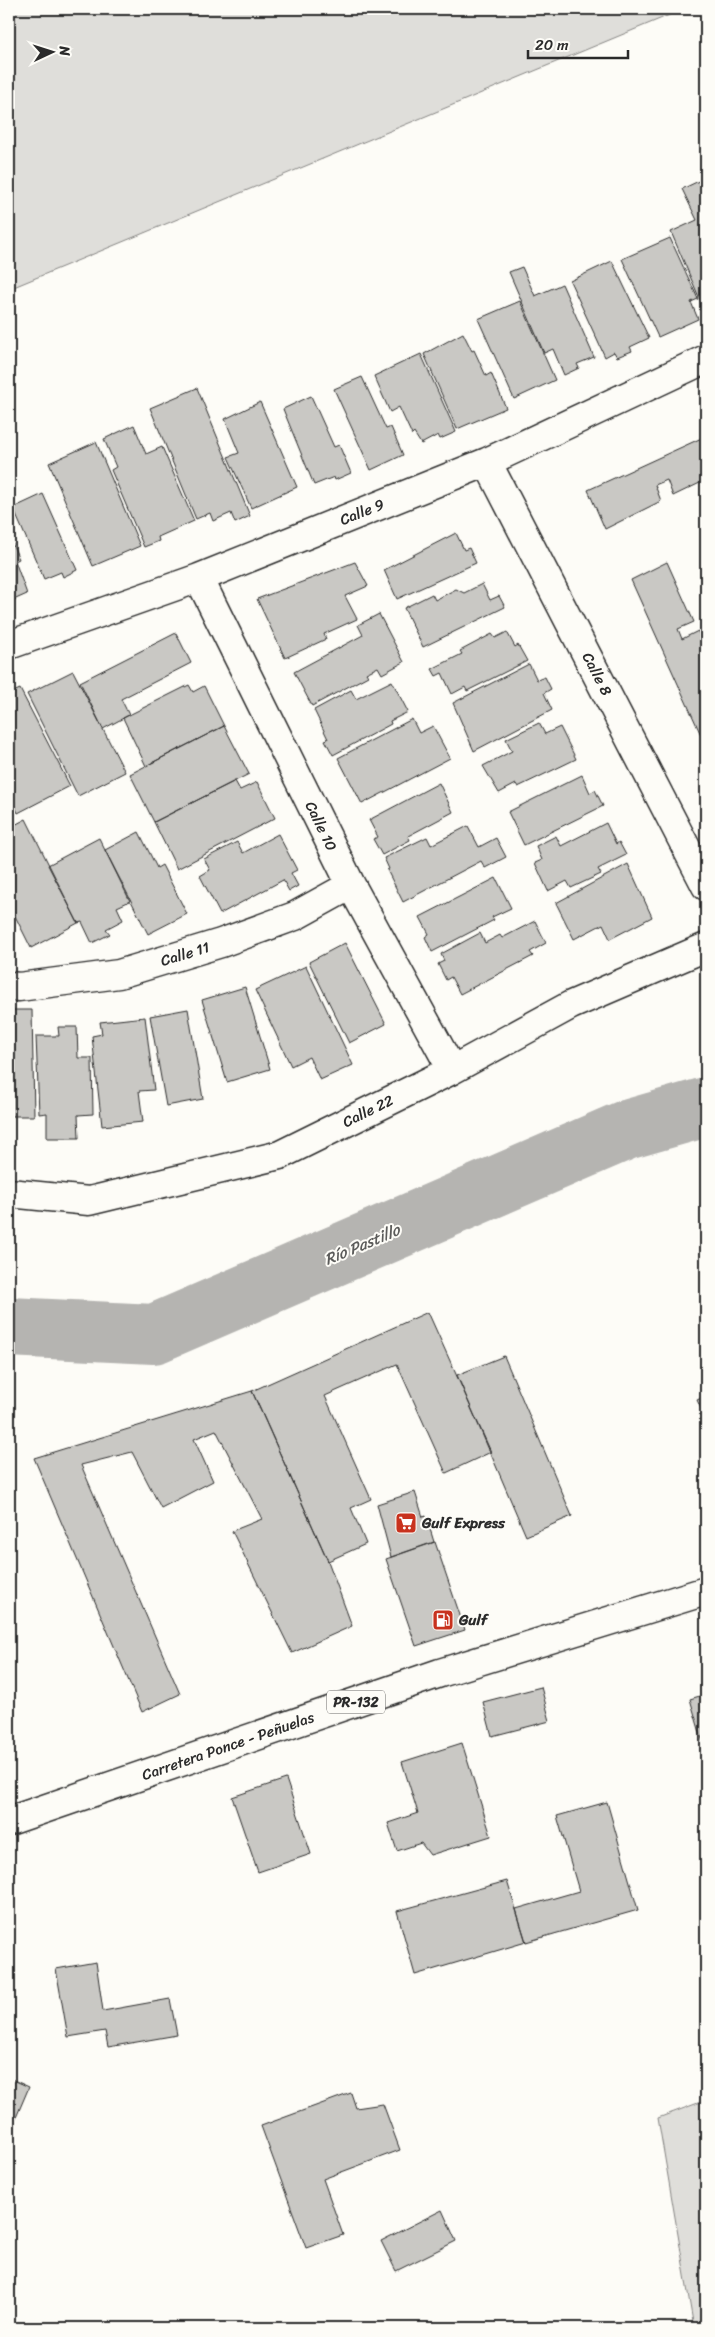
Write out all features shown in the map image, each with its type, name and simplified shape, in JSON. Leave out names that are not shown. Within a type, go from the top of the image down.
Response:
[{"type":"street","name":"Calle 9","points":[[9,645],[199,578],[487,462],[706,359]]},
{"type":"street","name":"Calle 8","points":[[487,462],[706,886]]},
{"type":"street","name":"Calle 10","points":[[199,578],[351,885],[452,1070]]},
{"type":"street","name":"Calle 11","points":[[9,986],[19,987],[120,974],[221,944],[295,916],[351,885]]},
{"type":"street","name":"Calle 22","points":[[9,1193],[89,1201],[280,1155],[452,1070],[571,1005],[706,948]]},
{"type":"street","name":"Carretera Ponce - Peñuelas","points":[[9,1821],[440,1672],[706,1591]]},
{"type":"shaded area","points":[[9,9],[684,9],[9,289]]},
{"type":"shaded area","points":[[706,2100],[706,2328],[694,2328],[658,2118]]},
{"type":"building","points":[[703,179],[706,185],[705,311],[671,232],[697,220],[682,189]]},
{"type":"building","points":[[670,238],[698,299],[691,302],[698,319],[658,337],[622,259]]},
{"type":"building","points":[[612,261],[649,338],[630,347],[632,351],[617,357],[614,352],[605,357],[570,281]]},
{"type":"building","points":[[522,267],[535,296],[562,284],[594,357],[577,364],[579,368],[564,375],[553,349],[544,353],[509,272]]},
{"type":"building","points":[[520,301],[555,380],[514,399],[478,319]]},
{"type":"building","points":[[463,333],[472,351],[474,350],[486,376],[491,373],[506,408],[457,429],[424,354]]},
{"type":"building","points":[[421,354],[456,432],[440,439],[438,435],[421,444],[414,433],[412,435],[399,407],[390,412],[374,376]]},
{"type":"building","points":[[362,377],[386,429],[391,427],[403,455],[371,470],[334,389]]},
{"type":"building","points":[[197,388],[250,516],[235,523],[231,513],[213,521],[210,513],[196,519],[150,408]]},
{"type":"building","points":[[311,396],[334,447],[339,445],[351,473],[335,480],[334,477],[314,485],[283,409]]},
{"type":"building","points":[[260,402],[297,487],[251,508],[228,457],[239,453],[225,419]]},
{"type":"building","points":[[134,425],[146,454],[162,447],[194,521],[158,537],[159,541],[144,547],[111,470],[116,467],[104,439]]},
{"type":"building","points":[[706,436],[706,480],[673,496],[667,480],[655,485],[661,501],[605,529],[588,490]]},
{"type":"building","points":[[96,442],[140,546],[93,566],[49,463]]},
{"type":"building","points":[[43,494],[77,570],[63,577],[61,572],[44,579],[13,508]]},
{"type":"building","points":[[456,533],[464,550],[469,548],[476,563],[397,599],[384,570]]},
{"type":"building","points":[[9,536],[19,559],[15,561],[27,594],[9,602]]},
{"type":"building","points":[[355,562],[368,586],[345,596],[357,619],[324,634],[326,639],[285,658],[257,599]]},
{"type":"building","points":[[667,562],[694,622],[678,629],[682,639],[698,631],[706,649],[706,746],[631,580]]},
{"type":"building","points":[[482,584],[490,600],[499,596],[505,607],[423,647],[404,608],[432,594],[435,600],[456,589],[464,593]]},
{"type":"building","points":[[379,614],[404,662],[382,674],[378,667],[366,673],[368,676],[312,706],[294,672],[363,635],[358,625]]},
{"type":"building","points":[[507,632],[515,647],[518,645],[527,661],[467,691],[465,687],[452,694],[442,673],[436,676],[432,669],[462,654],[460,651],[492,634],[495,638]]},
{"type":"building","points":[[176,633],[191,663],[121,699],[129,715],[103,729],[80,682]]},
{"type":"building","points":[[529,664],[537,680],[545,677],[551,689],[544,693],[552,710],[474,751],[453,703]]},
{"type":"building","points":[[73,671],[125,772],[78,796],[27,694]]},
{"type":"building","points":[[392,681],[408,712],[390,721],[391,724],[333,755],[325,740],[328,739],[314,710],[351,690],[356,699]]},
{"type":"building","points":[[189,685],[193,692],[204,686],[224,726],[146,766],[123,718]]},
{"type":"building","points":[[20,689],[70,786],[18,813],[9,794],[9,694]]},
{"type":"building","points":[[412,719],[419,733],[433,726],[450,758],[362,804],[338,758]]},
{"type":"building","points":[[539,723],[545,734],[560,727],[576,759],[518,787],[516,784],[499,793],[483,766],[512,751],[506,739]]},
{"type":"building","points":[[224,726],[249,774],[154,822],[130,774]]},
{"type":"building","points":[[582,775],[590,793],[595,790],[603,806],[524,845],[508,812]]},
{"type":"building","points":[[235,781],[240,790],[257,782],[275,818],[177,869],[154,822]]},
{"type":"building","points":[[439,783],[453,812],[408,836],[410,840],[382,855],[373,839],[378,837],[369,820]]},
{"type":"building","points":[[26,819],[78,923],[31,948],[9,904],[9,828]]},
{"type":"building","points":[[606,823],[616,844],[619,842],[626,855],[598,869],[601,874],[571,888],[567,881],[548,891],[535,863],[542,860],[536,846],[556,836],[561,846]]},
{"type":"building","points":[[468,826],[479,847],[496,838],[506,857],[485,868],[481,861],[403,902],[387,870],[389,869],[384,858],[427,837],[431,845]]},
{"type":"building","points":[[139,832],[157,868],[162,865],[187,914],[148,934],[105,850]]},
{"type":"building","points":[[278,834],[297,870],[291,873],[298,886],[289,891],[283,880],[220,914],[200,876],[210,870],[204,859],[237,842],[243,853]]},
{"type":"building","points":[[99,838],[130,901],[117,907],[123,920],[106,929],[110,934],[92,943],[82,922],[78,923],[48,865]]},
{"type":"building","points":[[628,864],[652,917],[610,939],[603,924],[574,939],[556,903]]},
{"type":"building","points":[[496,878],[511,908],[492,917],[494,920],[432,952],[425,937],[429,934],[420,917]]},
{"type":"building","points":[[535,921],[546,943],[530,952],[533,956],[460,994],[451,977],[446,980],[438,964],[444,961],[441,954],[480,933],[485,943],[500,935],[502,938]]},
{"type":"building","points":[[345,943],[386,1024],[349,1043],[309,962]]},
{"type":"building","points":[[306,966],[353,1065],[320,1080],[309,1057],[291,1066],[255,990]]},
{"type":"building","points":[[245,987],[270,1069],[227,1082],[202,1000]]},
{"type":"building","points":[[188,1009],[203,1099],[166,1106],[150,1016]]},
{"type":"building","points":[[9,1010],[32,1010],[34,1116],[9,1116]]},
{"type":"building","points":[[145,1017],[154,1090],[139,1091],[143,1122],[102,1126],[92,1036],[102,1034],[100,1022]]},
{"type":"building","points":[[58,1027],[77,1027],[78,1058],[92,1058],[93,1114],[78,1115],[79,1138],[47,1138],[47,1113],[39,1114],[36,1036],[59,1036]]},
{"type":"building","points":[[428,1312],[491,1452],[446,1473],[397,1364],[325,1396],[371,1499],[351,1508],[366,1544],[328,1561],[252,1391]]},
{"type":"building","points":[[504,1356],[572,1516],[526,1536],[457,1375]]},
{"type":"building","points":[[252,1391],[328,1561],[352,1626],[292,1653],[232,1531],[262,1519],[216,1430],[194,1439],[213,1481],[161,1508],[132,1452],[81,1465],[180,1694],[142,1712],[34,1458]]},
{"type":"building","points":[[706,1396],[706,1419],[697,1400]]},
{"type":"building","name":"Gulf Express","points":[[415,1492],[423,1517],[426,1516],[434,1542],[391,1557],[377,1504]]},
{"type":"building","points":[[435,1542],[465,1630],[416,1646],[386,1559]]},
{"type":"building","points":[[541,1687],[550,1721],[492,1736],[483,1702]]},
{"type":"building","points":[[706,1694],[706,1753],[690,1699]]},
{"type":"building","points":[[462,1743],[491,1836],[430,1855],[421,1843],[397,1851],[388,1823],[418,1813],[402,1762]]},
{"type":"building","points":[[286,1779],[311,1854],[258,1872],[232,1797]]},
{"type":"building","points":[[607,1802],[638,1910],[526,1942],[516,1909],[579,1891],[557,1816]]},
{"type":"building","points":[[507,1881],[526,1942],[415,1975],[397,1911]]},
{"type":"building","points":[[96,1962],[103,2011],[170,1999],[177,2035],[108,2047],[105,2031],[68,2037],[56,1969]]},
{"type":"building","points":[[9,2078],[29,2087],[9,2134]]},
{"type":"building","points":[[351,2093],[356,2108],[383,2104],[400,2150],[323,2179],[343,2235],[306,2248],[261,2126]]},
{"type":"building","points":[[442,2210],[456,2241],[396,2271],[381,2241]]},
{"type":"waterway","name":"Río Pastillo","points":[[9,1327],[154,1334],[626,1130],[706,1107]]},
{"type":"place","name":"Gulf Express","points":[[406,1523]]},
{"type":"place","name":"Gulf","points":[[443,1620]]}]
